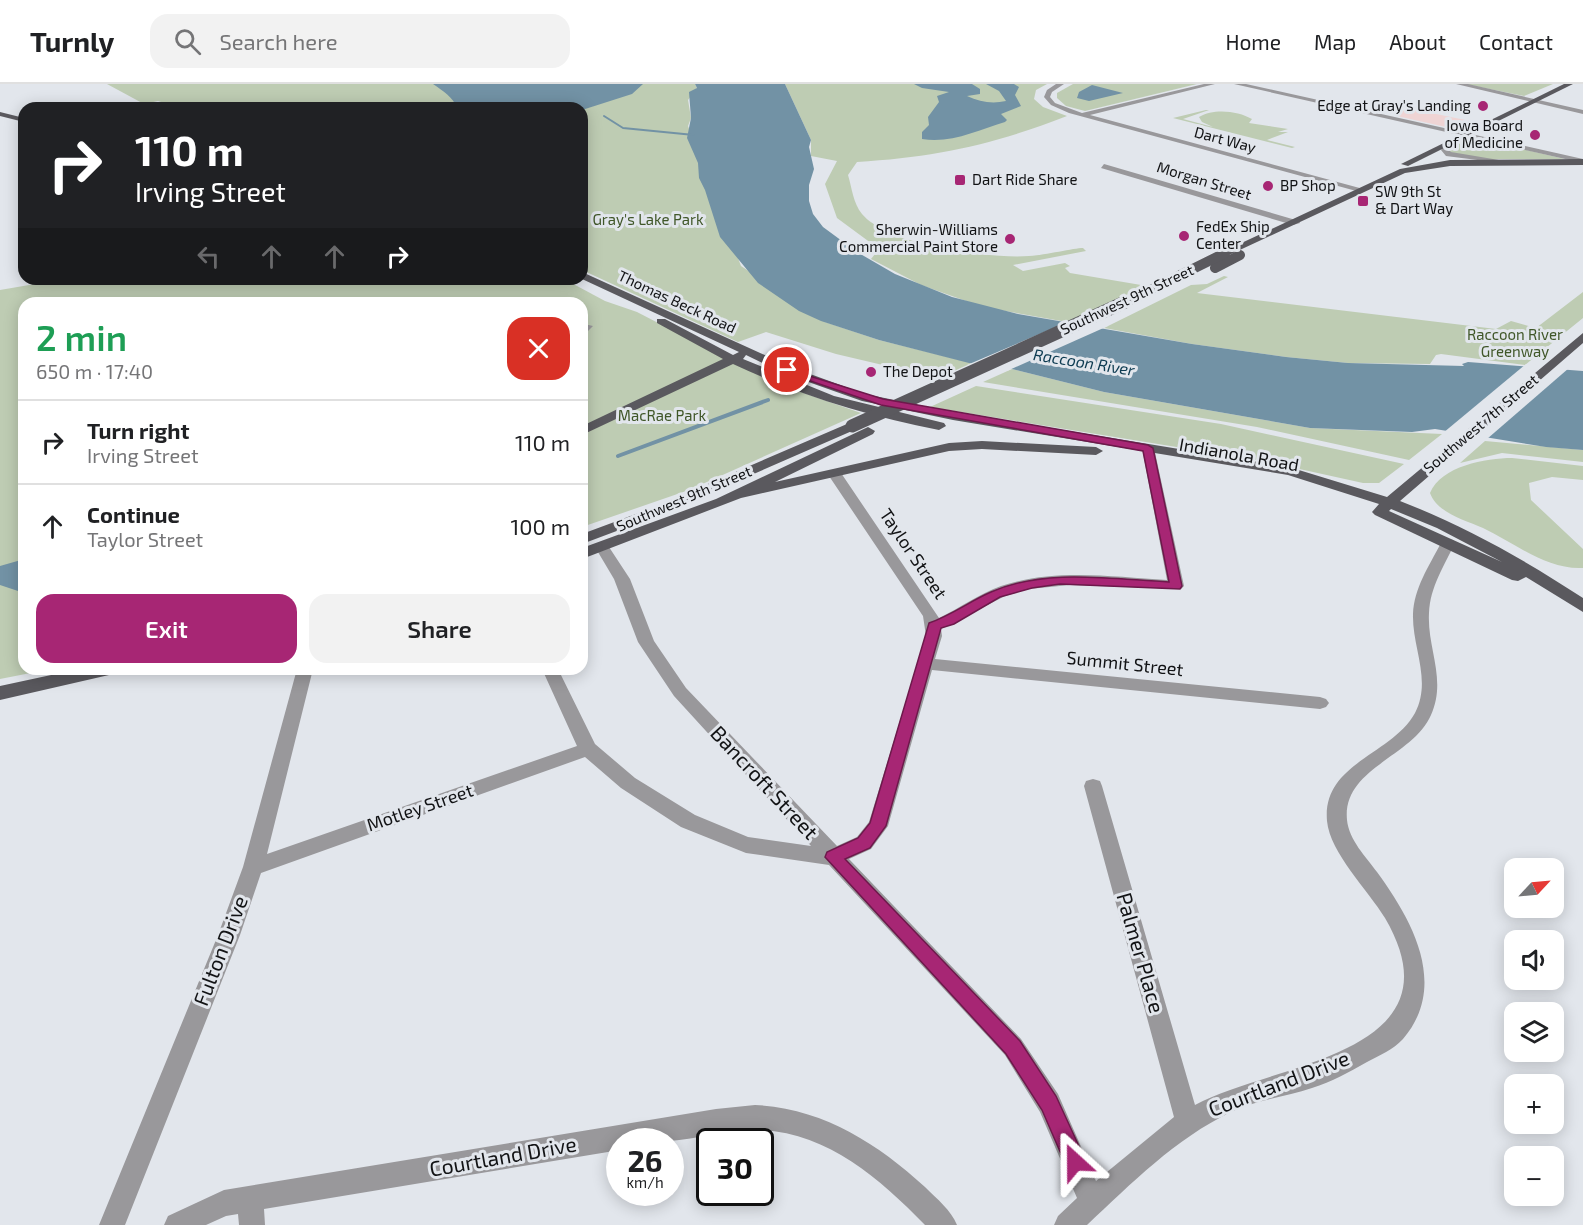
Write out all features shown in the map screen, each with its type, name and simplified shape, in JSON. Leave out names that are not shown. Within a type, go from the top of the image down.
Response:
[{"type":"main road","name":"Southwest 9th Street","points":[[592,541],[1137,297],[1279,227],[1296,223],[1403,171],[1407,163],[1570,84]]},
{"type":"main road","points":[[0,114],[18,118]]},
{"type":"main road","points":[[1403,171],[1450,163],[1583,161]]},
{"type":"main road","name":"Southwest 9th Street","points":[[592,541],[739,494],[868,431],[1081,333],[1291,230],[1296,223]]},
{"type":"main road","name":"Thomas Beck Road","points":[[588,278],[749,352]]},
{"type":"main road","name":"Thomas Beck Road","points":[[588,279],[732,360]]},
{"type":"main road","name":"Southwest 7th Street","points":[[1384,507],[1583,338]]},
{"type":"main road","points":[[588,428],[749,352]]},
{"type":"main road","name":"Indianola Road","points":[[749,352],[810,380],[881,402],[1307,486],[1384,507],[1478,541],[1534,572],[1583,606],[1448,543],[1384,507]]},
{"type":"main road","name":"Indianola Road","points":[[732,360],[790,386],[868,412],[913,422],[1096,451],[1149,454]]},
{"type":"main road","points":[[739,494],[949,447],[982,445],[1096,451]]},
{"type":"main road","points":[[0,693],[82,675]]},
{"type":"street","name":"Dart Way","points":[[1061,84],[1049,91],[1047,97],[1058,107],[1080,115],[1363,190]]},
{"type":"street","points":[[1080,115],[1212,84]]},
{"type":"street","points":[[1237,84],[1583,161]]},
{"type":"street","points":[[1459,84],[1583,112]]},
{"type":"street","points":[[1452,141],[1445,150],[1453,156],[1525,162]]},
{"type":"street","name":"Morgan Street","points":[[1104,166],[1296,223]]},
{"type":"street","points":[[934,626],[950,621],[996,594],[1032,584],[1060,580],[1176,586],[1149,454]]},
{"type":"street","name":"Taylor Street","points":[[833,857],[864,843],[878,826],[926,664],[934,626],[931,616],[834,473]]},
{"type":"street","name":"Bancroft Street","points":[[592,541],[622,579],[646,642],[665,672],[833,857],[1013,1047],[1049,1103],[1092,1202]]},
{"type":"street","name":"Courtland Drive","points":[[1067,1225],[1143,1155],[1187,1121],[1230,1100],[1325,1071],[1388,1038],[1409,1010],[1416,974],[1407,936],[1394,911],[1347,848],[1338,828],[1335,805],[1340,790],[1351,776],[1394,748],[1415,726],[1425,709],[1431,673],[1422,632],[1423,599],[1448,543]]},
{"type":"street","name":"Summit Street","points":[[926,664],[1320,703]]},
{"type":"street","name":"Fulton Drive","points":[[112,1225],[229,935],[253,867],[303,675]]},
{"type":"street","points":[[553,675],[588,749],[628,783],[688,821],[746,844],[833,857]]},
{"type":"street","name":"Motley Street","points":[[253,867],[588,749]]},
{"type":"street","name":"Palmer Place","points":[[1093,786],[1187,1121]]},
{"type":"street","name":"Courtland Drive","points":[[177,1225],[224,1203],[727,1120],[768,1118],[827,1132],[865,1152],[891,1172],[944,1225]]},
{"type":"street","points":[[250,1199],[252,1225]]},
{"type":"shaded area","points":[[1407,108],[1475,122],[1455,129],[1397,116]]},
{"type":"green space","name":"Gray's Lake Park","points":[[107,84],[695,84],[697,88],[688,100],[691,118],[688,126],[741,266],[825,322],[879,340],[972,363],[938,378],[836,354],[766,332],[738,342],[588,273],[588,102],[140,102]]},
{"type":"green space","points":[[785,84],[1047,84],[1036,90],[1034,99],[1043,107],[1067,116],[1014,135],[964,148],[913,157],[857,162],[848,175],[857,205],[862,214],[875,225],[916,242],[965,252],[1011,256],[1083,248],[1086,251],[1013,265],[1023,271],[1065,263],[1070,266],[1065,268],[1070,273],[1147,286],[1067,322],[983,307],[921,285],[871,259],[879,249],[837,218],[825,184],[837,161],[811,156],[811,140]]},
{"type":"green space","points":[[1073,84],[1197,84],[1085,111],[1066,106],[1057,98],[1057,93]]},
{"type":"green space","points":[[1465,84],[1553,84],[1524,96]]},
{"type":"green space","points":[[1209,110],[1183,119],[1213,127],[1202,122],[1199,117],[1212,112],[1240,114],[1252,119],[1249,123],[1288,129],[1278,132],[1288,132],[1267,140],[1295,147],[1173,118]]},
{"type":"green space","points":[[1467,138],[1565,159],[1484,159],[1449,152],[1453,146]]},
{"type":"green space","name":"Raccoon River Greenway","points":[[1224,276],[1228,277],[1197,293],[1496,329],[1511,321],[1536,328],[1583,292],[1583,318],[1525,365],[1441,354],[1436,355],[1430,364],[1348,363],[1192,344],[1104,328],[1191,285],[1207,284]]},
{"type":"green space","name":"MacRae Park","points":[[29,285],[575,285],[605,301],[637,312],[772,382],[861,413],[689,490],[588,525],[588,297],[18,297],[18,675],[20,675],[0,679],[0,290]]},
{"type":"green space","points":[[1012,369],[1104,392],[1310,428],[1442,434],[1409,460],[1257,427],[983,382]]},
{"type":"green space","points":[[976,386],[1221,424],[1404,464],[1379,483],[1363,483],[1263,461],[930,407]]},
{"type":"green space","points":[[1485,441],[1583,450],[1583,462],[1502,453],[1460,463]]},
{"type":"green space","points":[[1512,458],[1583,466],[1583,480],[1552,477],[1529,483],[1531,500],[1583,549],[1583,568],[1556,565],[1531,554],[1445,511],[1430,493],[1444,476],[1465,465]]},
{"type":"water","points":[[433,84],[643,84],[632,94],[588,108],[588,102],[454,102]]},
{"type":"water","name":"Raccoon River","points":[[695,84],[785,84],[811,140],[809,147],[814,169],[809,185],[809,201],[813,214],[823,227],[857,252],[895,274],[952,297],[1018,314],[1192,344],[1348,363],[1464,366],[1462,364],[1468,362],[1583,371],[1583,450],[1546,447],[1435,429],[1412,432],[1310,428],[1104,392],[1012,369],[969,363],[879,340],[821,321],[799,311],[758,283],[720,237],[699,178],[698,163],[687,138],[691,118],[689,92],[697,88]]},
{"type":"water","points":[[914,84],[972,84],[980,89],[980,94],[967,96],[981,101],[996,102],[1006,101],[999,91],[986,84],[1014,84],[1019,87],[1015,95],[1021,106],[1001,114],[1007,120],[1005,122],[975,132],[943,140],[922,139],[922,132],[929,125],[928,117],[939,102],[937,96],[949,92],[922,88]]},
{"type":"water","points":[[1092,85],[1123,93],[1089,101],[1077,98],[1079,92]]},
{"type":"water","points":[[18,561],[18,591],[0,585],[0,566]]},
{"type":"pier","points":[[1072,320],[1108,326],[1007,371],[967,365]]},
{"type":"pier","points":[[1526,364],[1569,368],[1487,439],[1443,433]]},
{"type":"waterway","points":[[604,116],[623,128],[694,135]]},
{"type":"waterway","points":[[618,456],[768,400]]},
{"type":"place","name":"Edge at Gray's Landing","points":[[1483,106]]},
{"type":"place","name":"Iowa Board of Medicine","points":[[1535,135]]},
{"type":"place","name":"Dart Ride Share","points":[[960,180]]},
{"type":"place","name":"BP Shop","points":[[1268,186]]},
{"type":"place","name":"SW 9th St & Dart Way","points":[[1363,201]]},
{"type":"place","name":"FedEx Ship Center","points":[[1184,236]]},
{"type":"place","name":"Sherwin-Williams Commercial Paint Store","points":[[1010,239]]},
{"type":"place","name":"The Depot","points":[[871,372]]},
{"type":"route","points":[[787,370],[810,380],[881,402],[952,417],[1148,448],[1176,586],[1060,580],[1032,584],[996,594],[950,621],[934,626],[934,636],[878,826],[864,843],[833,857],[1013,1047],[1049,1103],[1075,1162]]}]
